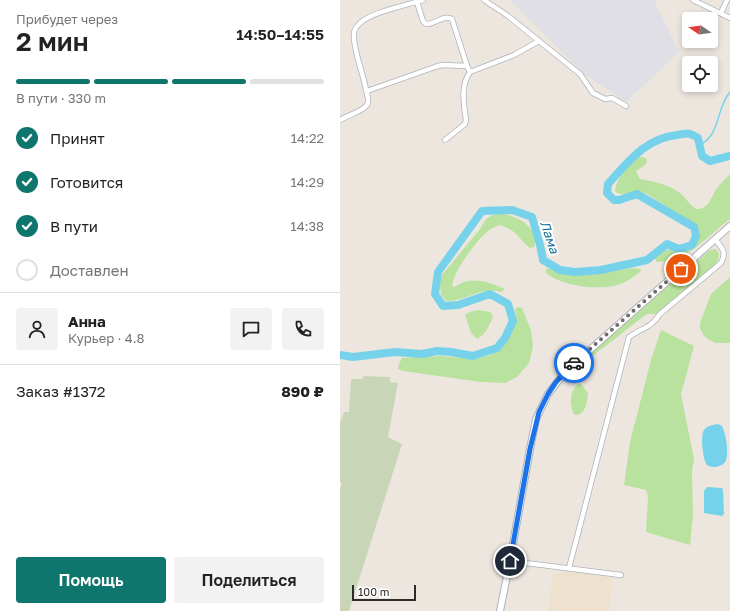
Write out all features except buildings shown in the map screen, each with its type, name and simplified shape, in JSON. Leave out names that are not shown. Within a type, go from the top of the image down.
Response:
[{"type":"street","points":[[340,120],[364,108],[368,104],[367,91],[354,42],[354,32],[358,25],[364,20],[375,15],[423,0]]},
{"type":"street","points":[[484,0],[508,16],[580,74],[593,94],[605,99],[612,98],[626,106]]},
{"type":"street","points":[[693,0],[730,18]]},
{"type":"street","points":[[721,13],[727,0]]},
{"type":"street","points":[[417,2],[423,21],[426,24],[432,24],[445,18],[452,19],[470,72]]},
{"type":"street","points":[[445,140],[465,124],[466,120],[463,96],[466,80],[470,72],[514,55],[539,41]]},
{"type":"street","points":[[367,91],[442,65],[467,66]]},
{"type":"street","points":[[500,611],[532,435],[539,412],[548,394],[566,371],[730,226]]},
{"type":"street","points":[[569,568],[630,337],[647,328],[660,314],[721,263],[724,258],[724,252],[715,239]]},
{"type":"street","points":[[510,561],[621,575]]},
{"type":"shaded area","points":[[510,0],[654,0],[679,52],[626,102],[584,74]]},
{"type":"shaded area","points":[[562,570],[613,577],[609,611],[548,611],[553,573],[562,573]]},
{"type":"green space","points":[[639,157],[647,159],[646,164],[636,171],[640,179],[671,187],[680,193],[696,209],[703,208],[708,204],[722,182],[730,174],[730,219],[688,253],[668,261],[657,262],[655,259],[658,253],[669,250],[683,250],[689,248],[694,244],[697,237],[697,231],[696,227],[692,223],[647,194],[637,192],[620,194],[615,191],[618,180]]},
{"type":"green space","points":[[497,213],[511,216],[524,222],[533,233],[535,240],[534,247],[530,248],[510,229],[499,225],[490,229],[466,256],[457,272],[452,286],[455,287],[467,281],[480,281],[505,289],[501,292],[479,292],[453,301],[446,301],[441,295],[440,285],[442,275],[480,229],[486,219]]},
{"type":"green space","points":[[715,249],[719,256],[716,264],[656,314],[648,314],[644,316],[585,362],[576,372],[573,371],[573,369],[710,250]]},
{"type":"green space","points":[[551,268],[571,275],[604,273],[632,268],[641,269],[640,272],[621,284],[593,287],[562,282],[553,278],[546,273],[546,269]]},
{"type":"green space","points":[[730,277],[730,343],[716,343],[704,336],[700,328],[700,323],[711,294]]},
{"type":"green space","points":[[518,307],[522,308],[531,330],[533,346],[529,363],[517,377],[505,383],[481,382],[403,371],[398,369],[402,358],[439,356],[477,359],[493,354],[508,340],[515,326],[515,309]]},
{"type":"green space","points":[[478,310],[490,312],[493,317],[489,327],[477,339],[471,333],[465,315]]},
{"type":"green space","points":[[661,330],[694,346],[681,394],[694,459],[692,471],[693,515],[690,545],[646,532],[648,496],[646,490],[624,485],[630,442],[651,360]]},
{"type":"green space","points":[[363,376],[390,377],[390,382],[398,383],[388,437],[402,444],[349,611],[340,611],[340,490],[342,483],[340,482],[340,423],[344,412],[349,412],[351,379],[363,379]]},
{"type":"green space","points":[[578,384],[581,384],[588,393],[584,410],[576,415],[573,413],[571,398],[575,387]]},
{"type":"water","points":[[718,424],[722,426],[725,434],[727,443],[727,457],[722,465],[712,467],[707,465],[704,459],[702,448],[703,433],[707,427]]},
{"type":"water","points":[[707,487],[722,488],[724,514],[722,516],[704,513],[704,491]]},
{"type":"waterway","points":[[699,145],[706,141],[711,135],[715,128],[722,105],[730,92]]},
{"type":"waterway","name":"Лама","points":[[340,355],[353,357],[395,352],[422,354],[437,351],[473,356],[497,348],[505,338],[513,321],[508,304],[490,294],[458,305],[443,306],[435,294],[438,272],[482,211],[512,210],[532,217],[543,260],[560,270],[575,272],[601,270],[647,260],[667,244],[679,249],[692,245],[696,236],[694,227],[637,194],[619,200],[614,200],[607,193],[608,184],[638,152],[666,137],[686,133],[695,136],[698,138],[702,156],[710,161],[730,156]]},
{"type":"way so far","points":[[574,363],[681,269]]},
{"type":"route","points":[[510,561],[534,427],[539,412],[548,394],[556,382],[574,363]]}]
